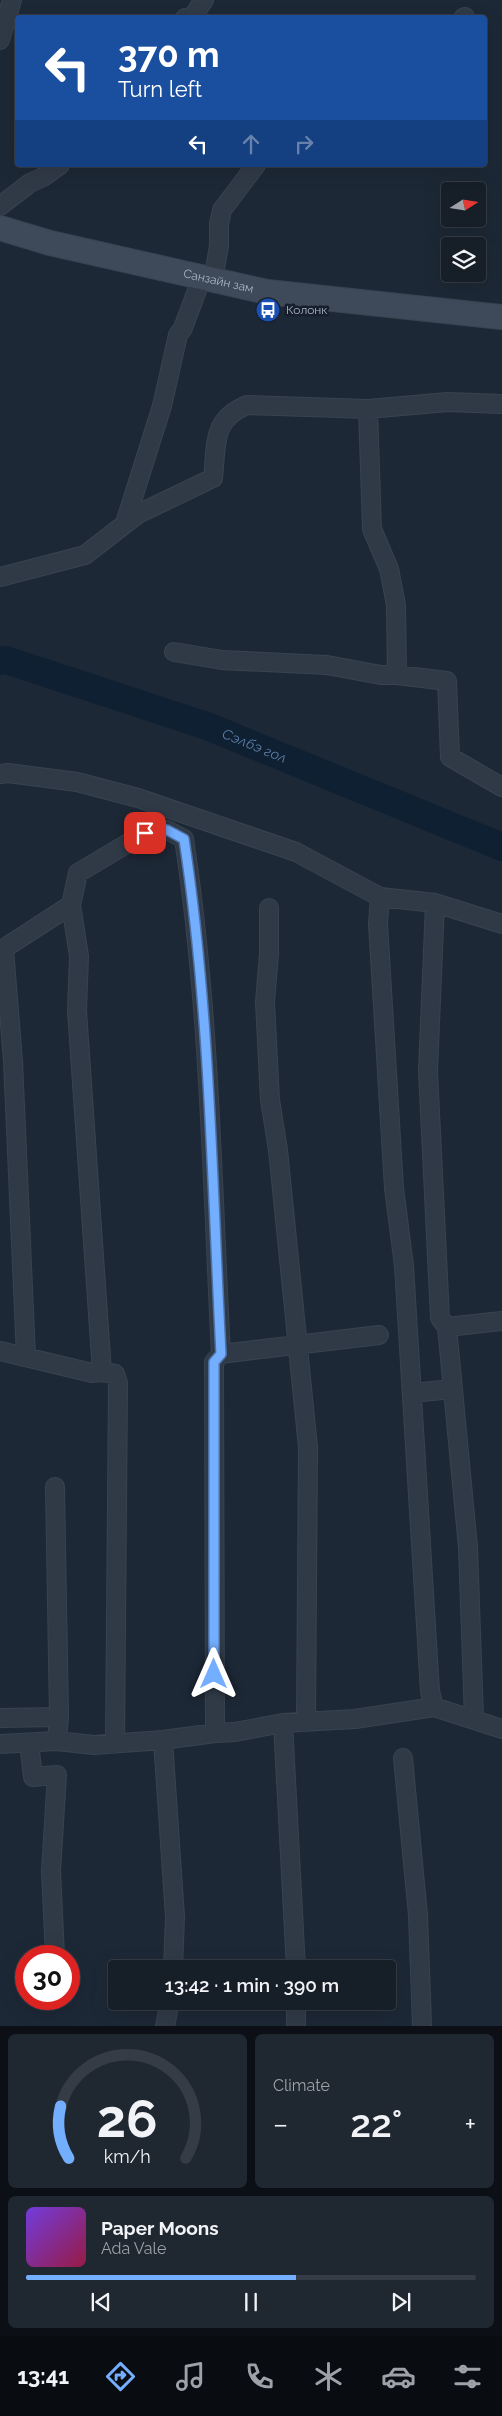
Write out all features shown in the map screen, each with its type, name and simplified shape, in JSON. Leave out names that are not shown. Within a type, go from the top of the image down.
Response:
[{"type":"main road","name":"Санзайн зам","points":[[0,228],[50,243],[267,292],[502,317]]},
{"type":"street","points":[[1,29],[12,0]]},
{"type":"street","points":[[194,15],[204,0]]},
{"type":"street","points":[[0,206],[30,183],[43,178],[57,167]]},
{"type":"street","points":[[125,523],[162,406],[178,335],[207,278],[220,246],[219,224],[222,210],[254,167]]},
{"type":"street","points":[[0,577],[85,555],[138,514],[213,478],[219,428],[230,412],[246,405],[368,409],[448,402],[502,404]]},
{"type":"street","points":[[368,409],[372,529],[389,569],[396,605],[396,675]]},
{"type":"street","points":[[174,652],[222,660],[327,664],[381,675],[447,681],[450,757],[502,787]]},
{"type":"street","points":[[0,774],[8,773],[77,782],[138,798],[296,852],[380,897],[435,903],[502,924]]},
{"type":"street","points":[[102,1372],[78,1021],[79,956],[71,904],[78,874],[145,833],[167,830],[184,839],[191,890],[204,1032],[221,1354]]},
{"type":"street","points":[[380,897],[378,924],[394,1188],[404,1266],[430,1691],[434,1708]]},
{"type":"street","points":[[435,903],[428,1071],[440,1318],[448,1327],[468,1547],[474,1719]]},
{"type":"street","points":[[26,1356],[13,1061],[2,950],[71,904]]},
{"type":"street","points":[[269,908],[269,954],[265,1002],[270,1100],[278,1150],[308,1447],[306,1721]]},
{"type":"street","points":[[448,1327],[502,1321]]},
{"type":"street","points":[[215,1732],[214,1362],[221,1354],[379,1335]]},
{"type":"street","points":[[0,1351],[92,1373],[115,1374],[118,1383],[115,1744]]},
{"type":"street","points":[[412,1393],[453,1389]]},
{"type":"street","points":[[55,1487],[59,1717],[57,1741]]},
{"type":"street","points":[[0,1744],[57,1741],[94,1745],[115,1744],[163,1740],[215,1732],[235,1732],[283,1723],[355,1719],[434,1708],[502,1729]]},
{"type":"street","points":[[0,1718],[59,1717]]},
{"type":"street","points":[[283,1723],[296,1960]]},
{"type":"street","points":[[163,1740],[175,1917],[173,1960]]},
{"type":"street","points":[[29,1742],[33,1777],[57,1775],[51,1871],[55,1945]]},
{"type":"street","points":[[403,1758],[418,1915],[422,2026]]},
{"type":"street","points":[[166,2026],[169,2010]]},
{"type":"street","points":[[296,2010],[296,2026]]},
{"type":"waterway","name":"Сэлбэ гол","points":[[0,661],[6,660],[207,726],[502,847]]},
{"type":"place","name":"Колонк","points":[[268,310]]},
{"type":"route","points":[[145,833],[167,830],[184,839],[191,890],[204,1032],[221,1354],[214,1362],[214,1674]]}]
